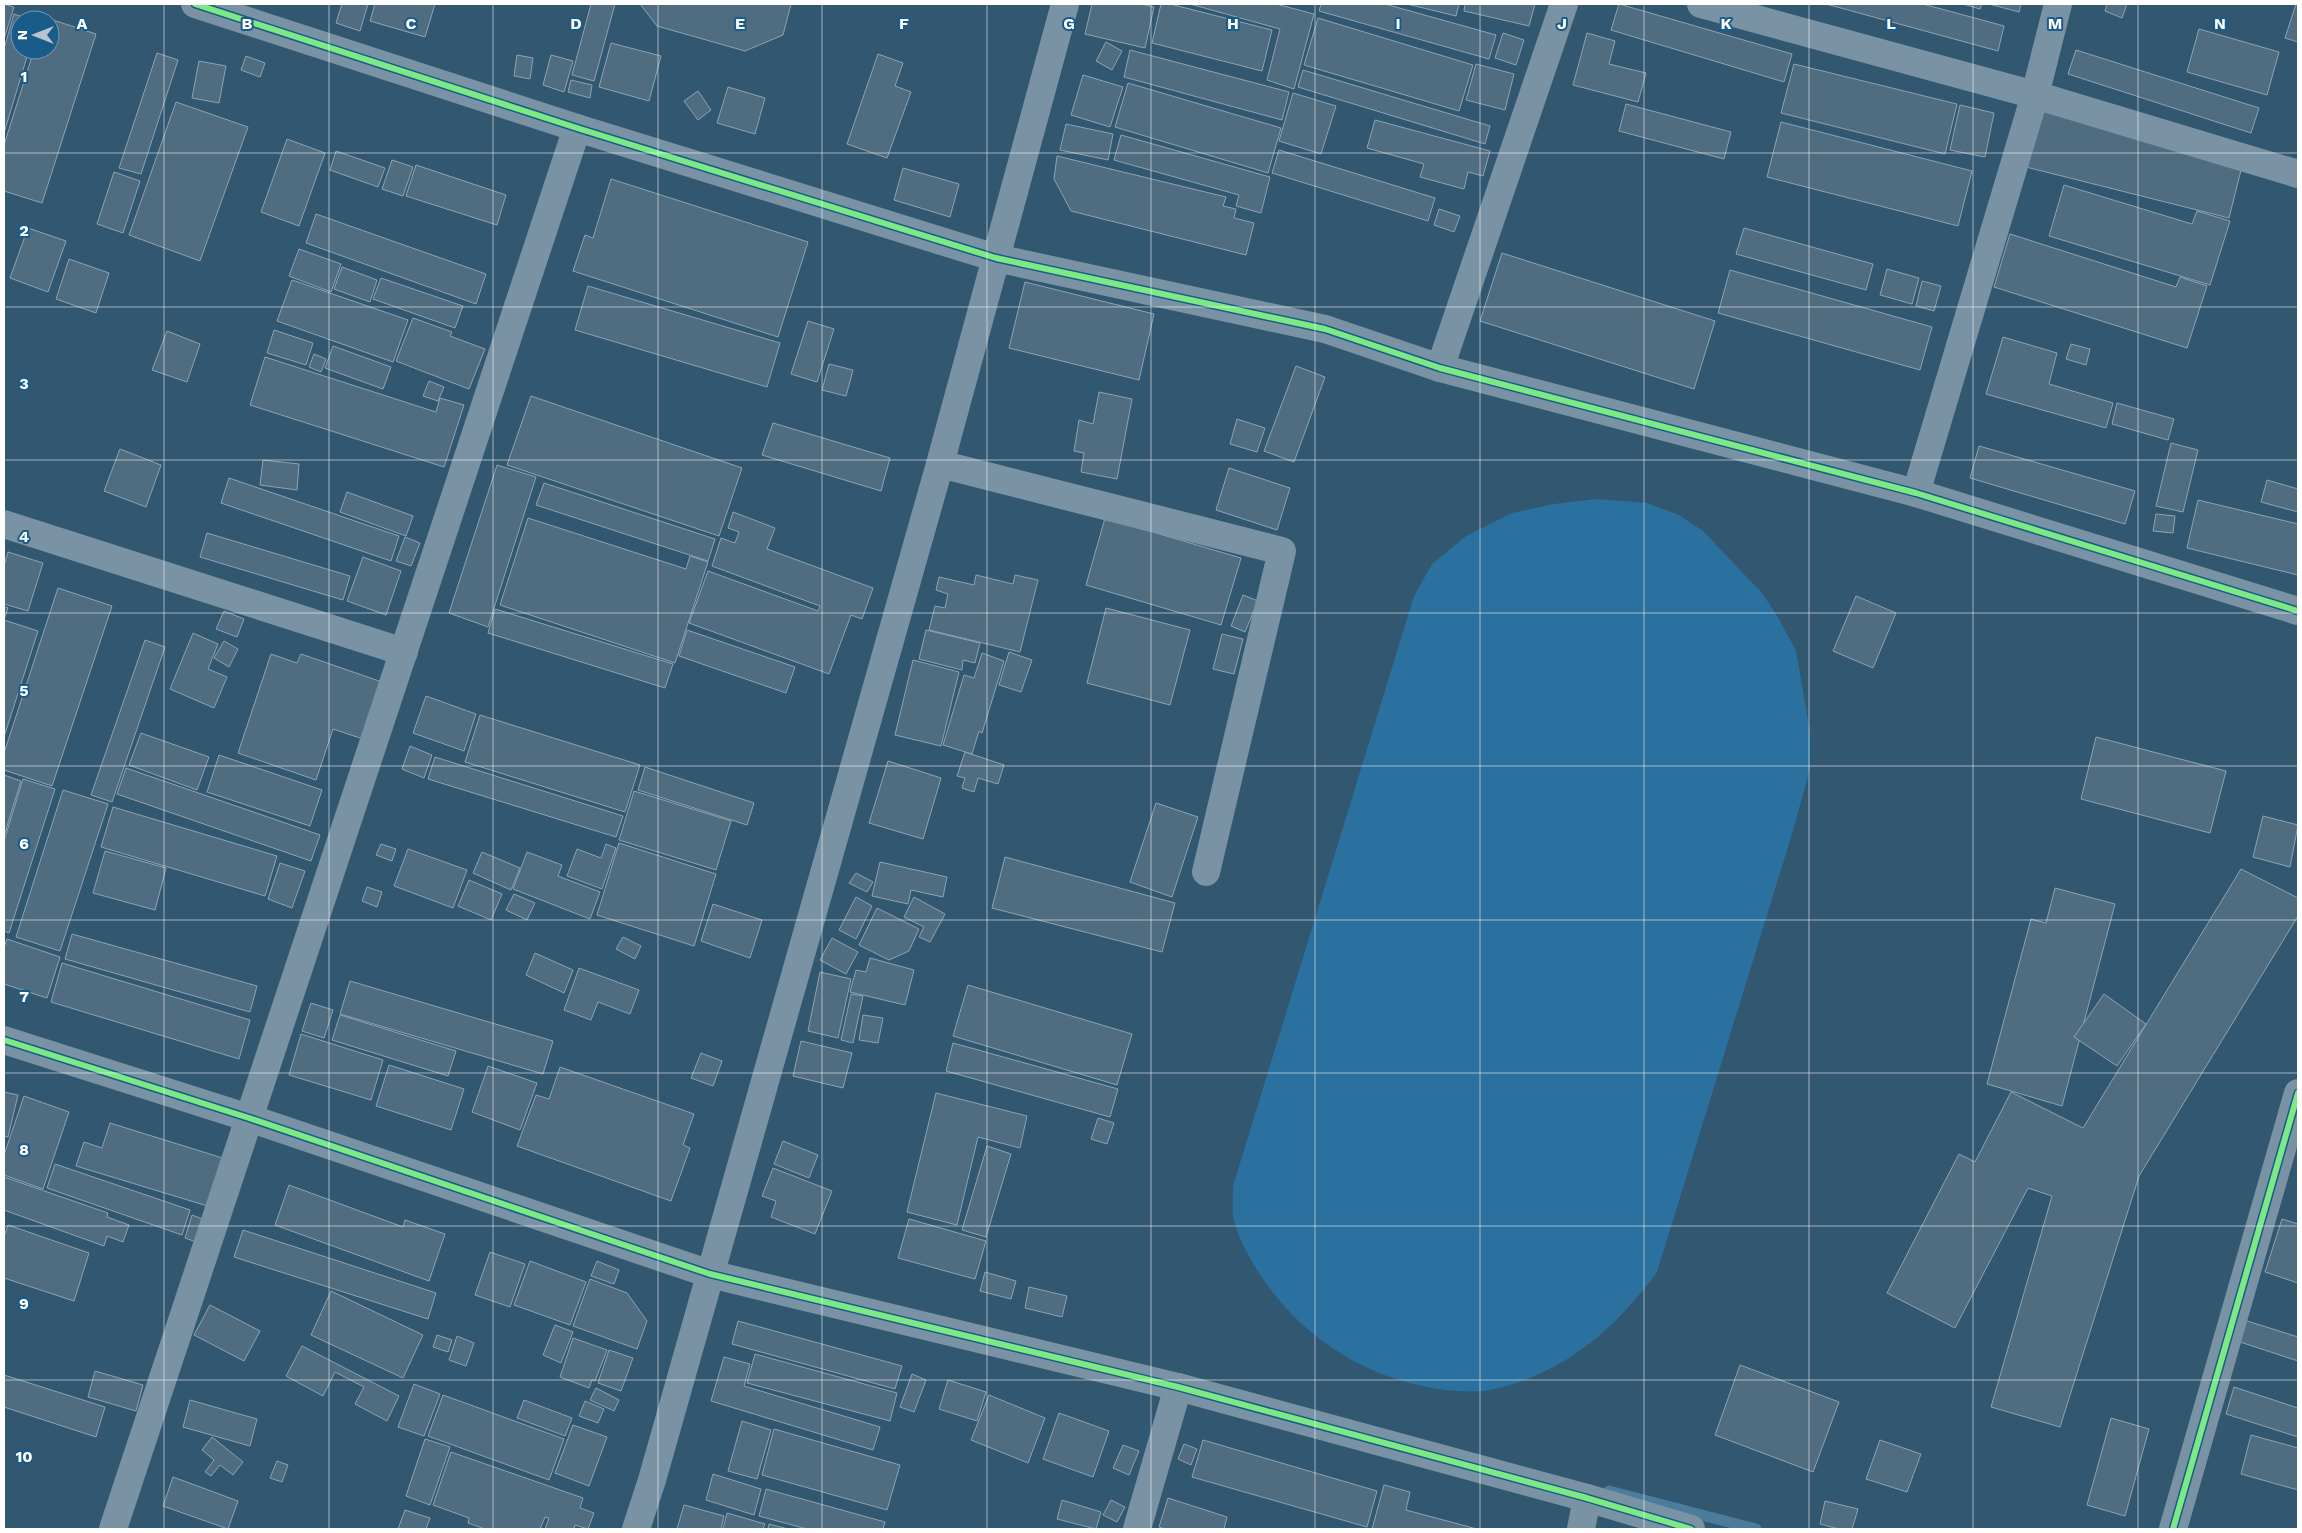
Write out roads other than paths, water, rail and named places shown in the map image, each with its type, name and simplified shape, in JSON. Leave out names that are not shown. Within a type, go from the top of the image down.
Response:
[{"type":"street","points":[[195,4],[577,128],[996,258],[1325,329],[1440,368],[1916,493],[2298,611]]},
{"type":"street","points":[[636,1529],[652,1480],[940,464],[1066,4]]},
{"type":"street","points":[[1440,368],[1564,4]]},
{"type":"street","points":[[1701,4],[2035,95],[2298,174]]},
{"type":"street","points":[[1916,493],[2035,95],[2058,4]]},
{"type":"street","points":[[113,1529],[577,128]]},
{"type":"street","points":[[940,464],[1282,551],[1206,872]]},
{"type":"street","points":[[4,524],[404,652]]},
{"type":"street","points":[[4,1040],[249,1118],[710,1274],[1178,1386],[1587,1498],[1691,1529]]},
{"type":"street","points":[[2173,1529],[2298,1093]]},
{"type":"street","points":[[1137,1529],[1178,1386]]},
{"type":"street","points":[[1580,1529],[1587,1498]]},
{"type":"waterway","points":[[1609,1491],[1756,1529]]}]
